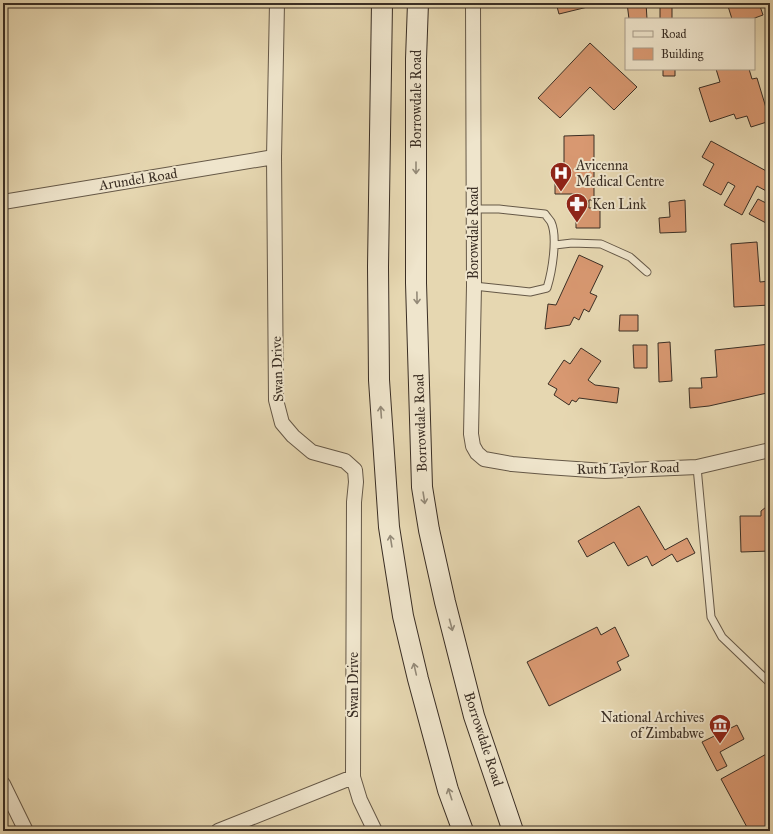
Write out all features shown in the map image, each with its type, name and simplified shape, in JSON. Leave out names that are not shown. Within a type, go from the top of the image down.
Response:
[{"type":"main road","points":[[382,3],[378,267],[379,380],[389,527],[403,616],[418,679],[446,783],[463,831]]},
{"type":"main road","name":"Borrowdale Road","points":[[418,3],[416,58],[416,283],[422,487],[429,530],[445,602],[474,716],[513,831]]},
{"type":"street","name":"Swan Drive","points":[[277,3],[274,157],[276,400],[282,423],[293,436],[312,452],[345,461],[356,470],[354,502],[353,777],[360,800],[375,831]]},
{"type":"street","name":"Borowdale Road","points":[[473,3],[474,286],[471,434],[475,450],[484,459]]},
{"type":"street","name":"Arundel Road","points":[[3,202],[274,157]]},
{"type":"street","name":"Ruth Taylor Road","points":[[484,459],[512,464],[605,471],[697,467],[770,450]]},
{"type":"street","points":[[218,831],[353,777]]},
{"type":"street","points":[[3,784],[26,831]]},
{"type":"lane","points":[[473,209],[499,209],[545,214],[551,222],[555,245],[547,288],[530,292],[474,286]]},
{"type":"lane","points":[[555,245],[600,244],[630,257],[647,272]]},
{"type":"lane","points":[[697,467],[711,617],[722,637],[770,684]]},
{"type":"building","points":[[556,3],[604,3],[559,14]]},
{"type":"building","points":[[627,3],[646,3],[647,18],[629,18]]},
{"type":"building","points":[[660,3],[672,3],[672,18],[660,18]]},
{"type":"building","points":[[727,3],[759,3],[763,15],[755,18],[732,18]]},
{"type":"building","points":[[590,43],[637,87],[614,110],[590,87],[560,118],[538,98]]},
{"type":"building","points":[[663,70],[675,70],[675,76],[663,76]]},
{"type":"building","points":[[716,70],[749,70],[752,79],[757,78],[770,121],[751,127],[747,116],[736,119],[734,114],[710,122],[699,88],[720,82]]},
{"type":"building","points":[[594,135],[594,200],[589,200],[589,208],[600,208],[600,228],[576,228],[576,194],[555,194],[555,171],[564,171],[564,136]]},
{"type":"building","points":[[711,141],[770,173],[770,193],[757,186],[742,215],[724,205],[735,186],[728,182],[721,195],[703,185],[714,164],[702,157]]},
{"type":"building","points":[[758,199],[770,205],[770,215],[766,223],[749,214]]},
{"type":"building","points":[[685,200],[686,232],[660,233],[659,218],[670,217],[669,202]]},
{"type":"building","points":[[757,242],[760,282],[770,281],[770,305],[734,307],[731,244]]},
{"type":"building","points":[[579,255],[603,266],[590,293],[597,296],[589,312],[584,309],[579,320],[574,317],[570,325],[545,329],[548,304],[556,305]]},
{"type":"building","points":[[620,315],[638,315],[638,331],[619,331]]},
{"type":"building","points":[[670,342],[672,381],[659,382],[658,343]]},
{"type":"building","points":[[770,344],[770,378],[766,378],[767,393],[709,406],[690,408],[689,388],[702,388],[701,378],[717,377],[715,350]]},
{"type":"building","points":[[633,345],[647,345],[647,368],[634,368]]},
{"type":"building","points":[[581,348],[601,361],[588,380],[595,385],[619,388],[617,403],[579,398],[576,402],[572,400],[569,405],[554,395],[557,389],[548,384],[564,360],[570,364]]},
{"type":"building","points":[[770,504],[770,540],[768,541],[770,551],[741,552],[740,516],[761,516],[761,511]]},
{"type":"building","points":[[639,506],[665,550],[687,538],[695,553],[677,562],[672,554],[652,566],[647,556],[628,566],[614,542],[587,557],[578,541]]},
{"type":"building","points":[[597,627],[601,635],[615,627],[629,656],[617,662],[621,670],[549,706],[527,662]]},
{"type":"building","points":[[737,725],[744,739],[720,752],[727,766],[717,771],[702,742]]},
{"type":"building","points":[[770,752],[770,831],[749,831],[721,779]]},
{"type":"place","name":"Avicenna Medical Centre","points":[[561,192]]},
{"type":"place","name":"Ken Link","points":[[577,224]]},
{"type":"place","name":"National Archives of Zimbabwe","points":[[720,744]]}]
